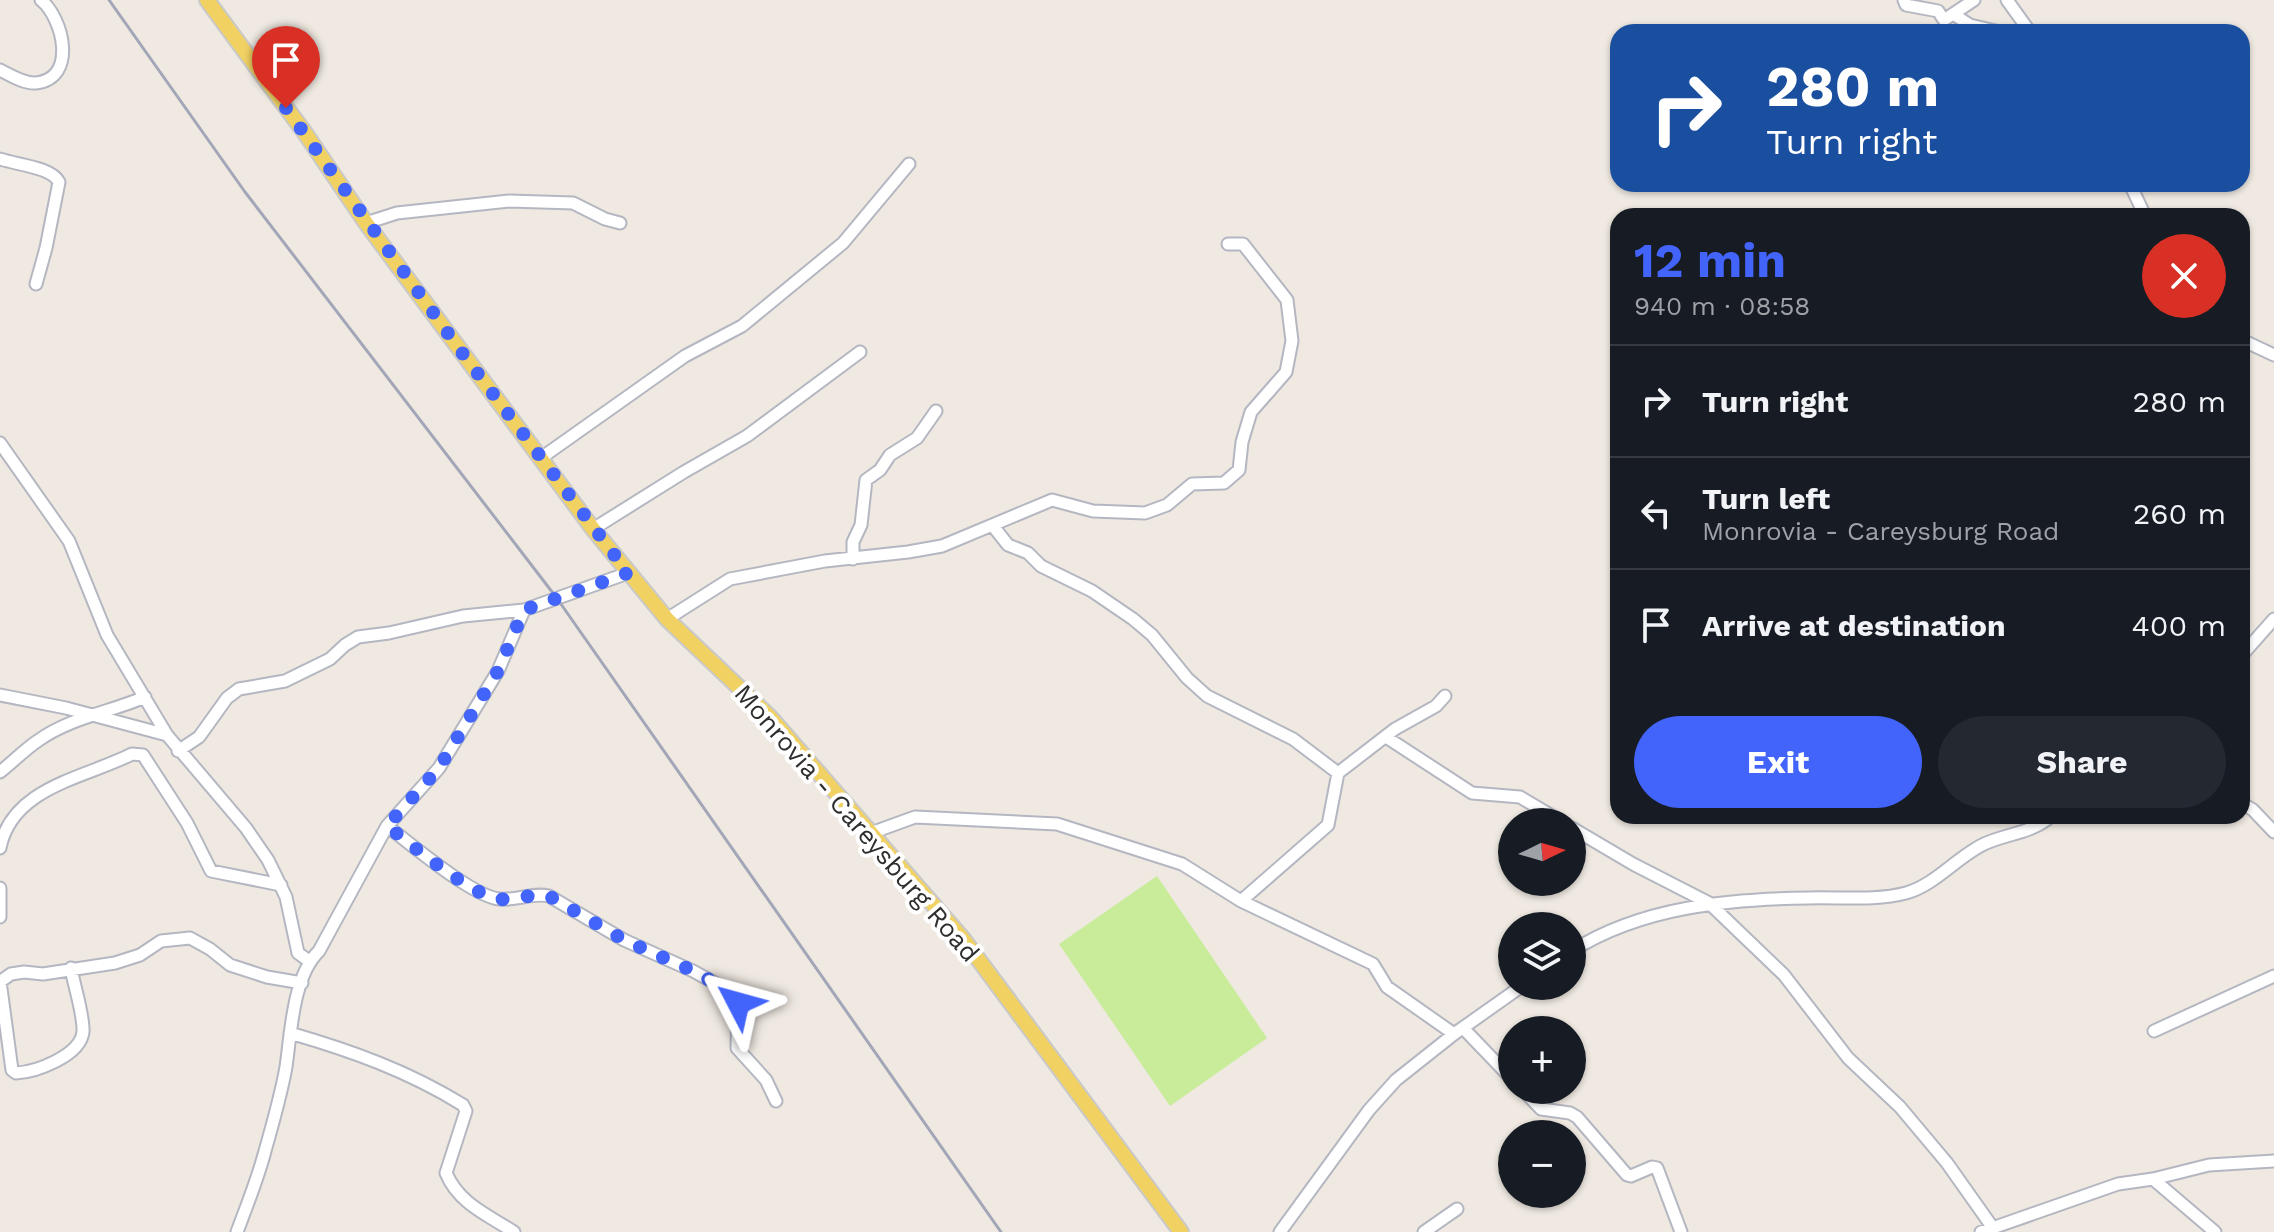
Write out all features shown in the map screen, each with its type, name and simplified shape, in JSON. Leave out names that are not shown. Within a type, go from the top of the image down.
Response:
[{"type":"main road","name":"Monrovia - Careysburg Road","points":[[207,0],[305,133],[366,223],[593,529],[667,619],[770,717],[964,940],[1181,1232]]},
{"type":"street","points":[[0,70],[22,81],[36,83],[49,78],[59,69],[63,50],[59,25],[41,0]]},
{"type":"street","points":[[1904,0],[1906,5],[1938,11],[1944,20],[1974,0]]},
{"type":"street","points":[[2007,0],[2024,24]]},
{"type":"street","points":[[1953,14],[1968,24]]},
{"type":"street","points":[[0,159],[45,170],[55,175],[59,182],[36,284]]},
{"type":"street","points":[[541,458],[685,356],[742,326],[843,243],[909,164]]},
{"type":"street","points":[[366,223],[397,213],[509,201],[573,203],[620,223]]},
{"type":"street","points":[[667,619],[730,579],[791,567],[942,546],[1052,500],[1093,511],[1145,513],[1167,505],[1192,484],[1224,483],[1239,470],[1242,442],[1251,412],[1286,372],[1292,341],[1287,300],[1243,244],[1228,244]]},
{"type":"street","points":[[2250,344],[2274,355]]},
{"type":"street","points":[[593,529],[747,436],[860,352]]},
{"type":"street","points":[[853,559],[853,542],[861,525],[866,480],[880,470],[890,455],[917,438],[936,411]]},
{"type":"street","points":[[0,443],[69,541],[107,635],[167,735],[246,828],[268,860],[281,885],[298,953],[309,961]]},
{"type":"street","points":[[993,526],[1008,545],[1028,553],[1041,566],[1092,591],[1133,619],[1152,635],[1187,678],[1207,696],[1293,739],[1338,773]]},
{"type":"street","points":[[178,751],[199,737],[227,698],[239,689],[285,681],[330,659],[358,637],[463,616],[524,610],[628,573]]},
{"type":"street","points":[[237,1232],[264,1155],[309,961],[319,951],[387,826],[439,768],[498,671],[524,610]]},
{"type":"street","points":[[2250,646],[2274,619]]},
{"type":"street","points":[[0,695],[167,735]]},
{"type":"street","points":[[1241,901],[1328,825],[1338,773],[1405,722],[1436,706],[1445,696]]},
{"type":"street","points":[[0,772],[40,738],[92,715],[145,697]]},
{"type":"street","points":[[0,708],[16,699]]},
{"type":"street","points":[[1386,737],[1472,793],[1520,797],[1538,808]]},
{"type":"street","points":[[0,848],[6,818],[38,795],[132,754],[143,755],[187,823],[211,871],[281,885]]},
{"type":"street","points":[[2250,808],[2274,832]]},
{"type":"street","points":[[871,833],[915,817],[1057,824],[1182,864],[1241,901],[1373,964],[1387,987],[1458,1031],[1498,1067]]},
{"type":"street","points":[[1586,942],[1628,924],[1709,903],[1877,897],[1908,892],[1935,877],[1966,853],[1999,837],[2041,824]]},
{"type":"street","points":[[387,826],[450,874],[489,896],[522,899],[542,894],[549,896],[624,940],[735,994],[738,1003],[737,1048],[766,1080],[776,1101]]},
{"type":"street","points":[[1586,836],[1709,903],[1784,975],[1848,1058],[1900,1107],[1947,1163],[1987,1230],[2118,1184],[2209,1165],[2274,1161]]},
{"type":"street","points":[[0,888],[0,917]]},
{"type":"street","points":[[71,968],[83,1033],[74,1049],[47,1066],[16,1073],[12,1070],[1,981],[11,974],[43,974],[71,968],[115,963],[140,955],[161,941],[190,938],[230,965],[267,977],[302,983]]},
{"type":"street","points":[[2154,1031],[2274,976]]},
{"type":"street","points":[[1280,1232],[1369,1110],[1396,1080],[1502,1000]]},
{"type":"street","points":[[290,1033],[351,1051],[401,1071],[463,1105],[466,1111],[446,1173],[470,1206],[514,1232]]},
{"type":"street","points":[[1536,1104],[1541,1109],[1577,1117],[1627,1175],[1657,1168],[1681,1232]]},
{"type":"street","points":[[2153,1179],[2215,1232]]},
{"type":"street","points":[[1424,1232],[1457,1209]]},
{"type":"green space","points":[[1157,876],[1267,1038],[1170,1106],[1059,944]]},
{"type":"railway","points":[[109,0],[245,192],[556,597],[1001,1232]]},
{"type":"route","points":[[286,108],[366,223],[628,573],[524,610],[498,671],[439,768],[387,826],[450,874],[489,896],[495,899],[522,899],[542,894],[549,896],[624,940],[735,994],[738,1003]]}]
